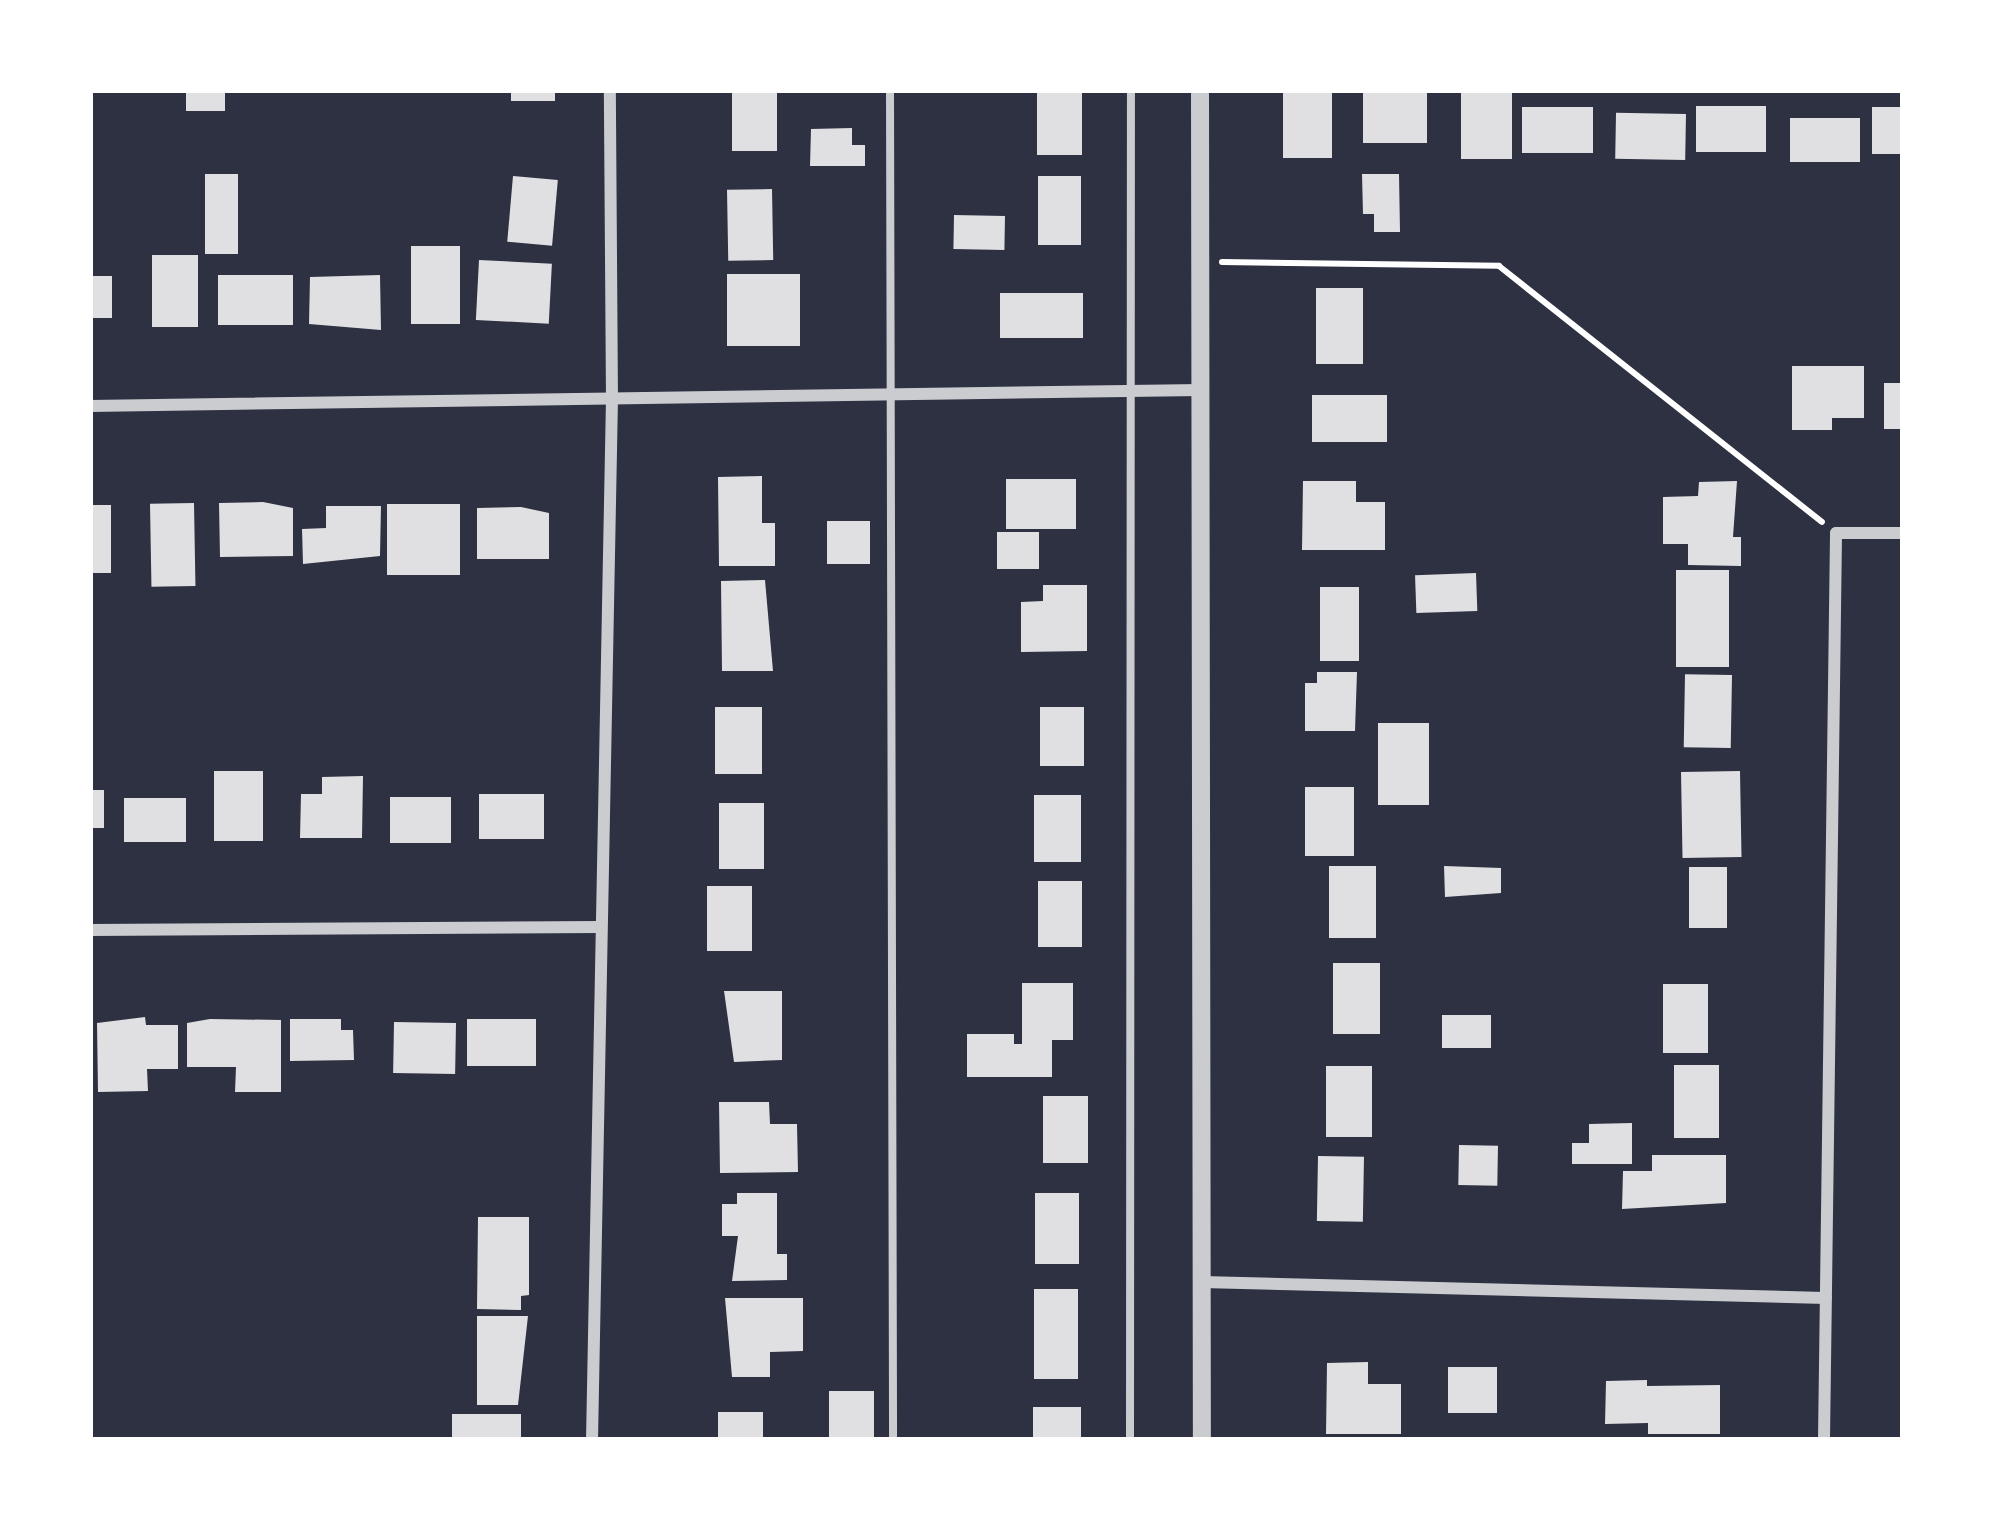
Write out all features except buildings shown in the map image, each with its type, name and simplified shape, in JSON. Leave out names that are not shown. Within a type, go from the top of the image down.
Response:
[{"type":"street","points":[[592,1440],[612,401],[610,90]]},
{"type":"street","points":[[1200,90],[1202,1440]]},
{"type":"street","points":[[90,406],[1201,390]]},
{"type":"street","points":[[1824,1440],[1836,533],[1903,533]]},
{"type":"street","points":[[90,930],[601,927]]},
{"type":"street","points":[[1202,1282],[1826,1298]]},
{"type":"lane","points":[[890,90],[893,1440]]},
{"type":"lane","points":[[1130,1440],[1131,90]]},
{"type":"path","points":[[1201,262],[1499,266],[1836,533]]}]
